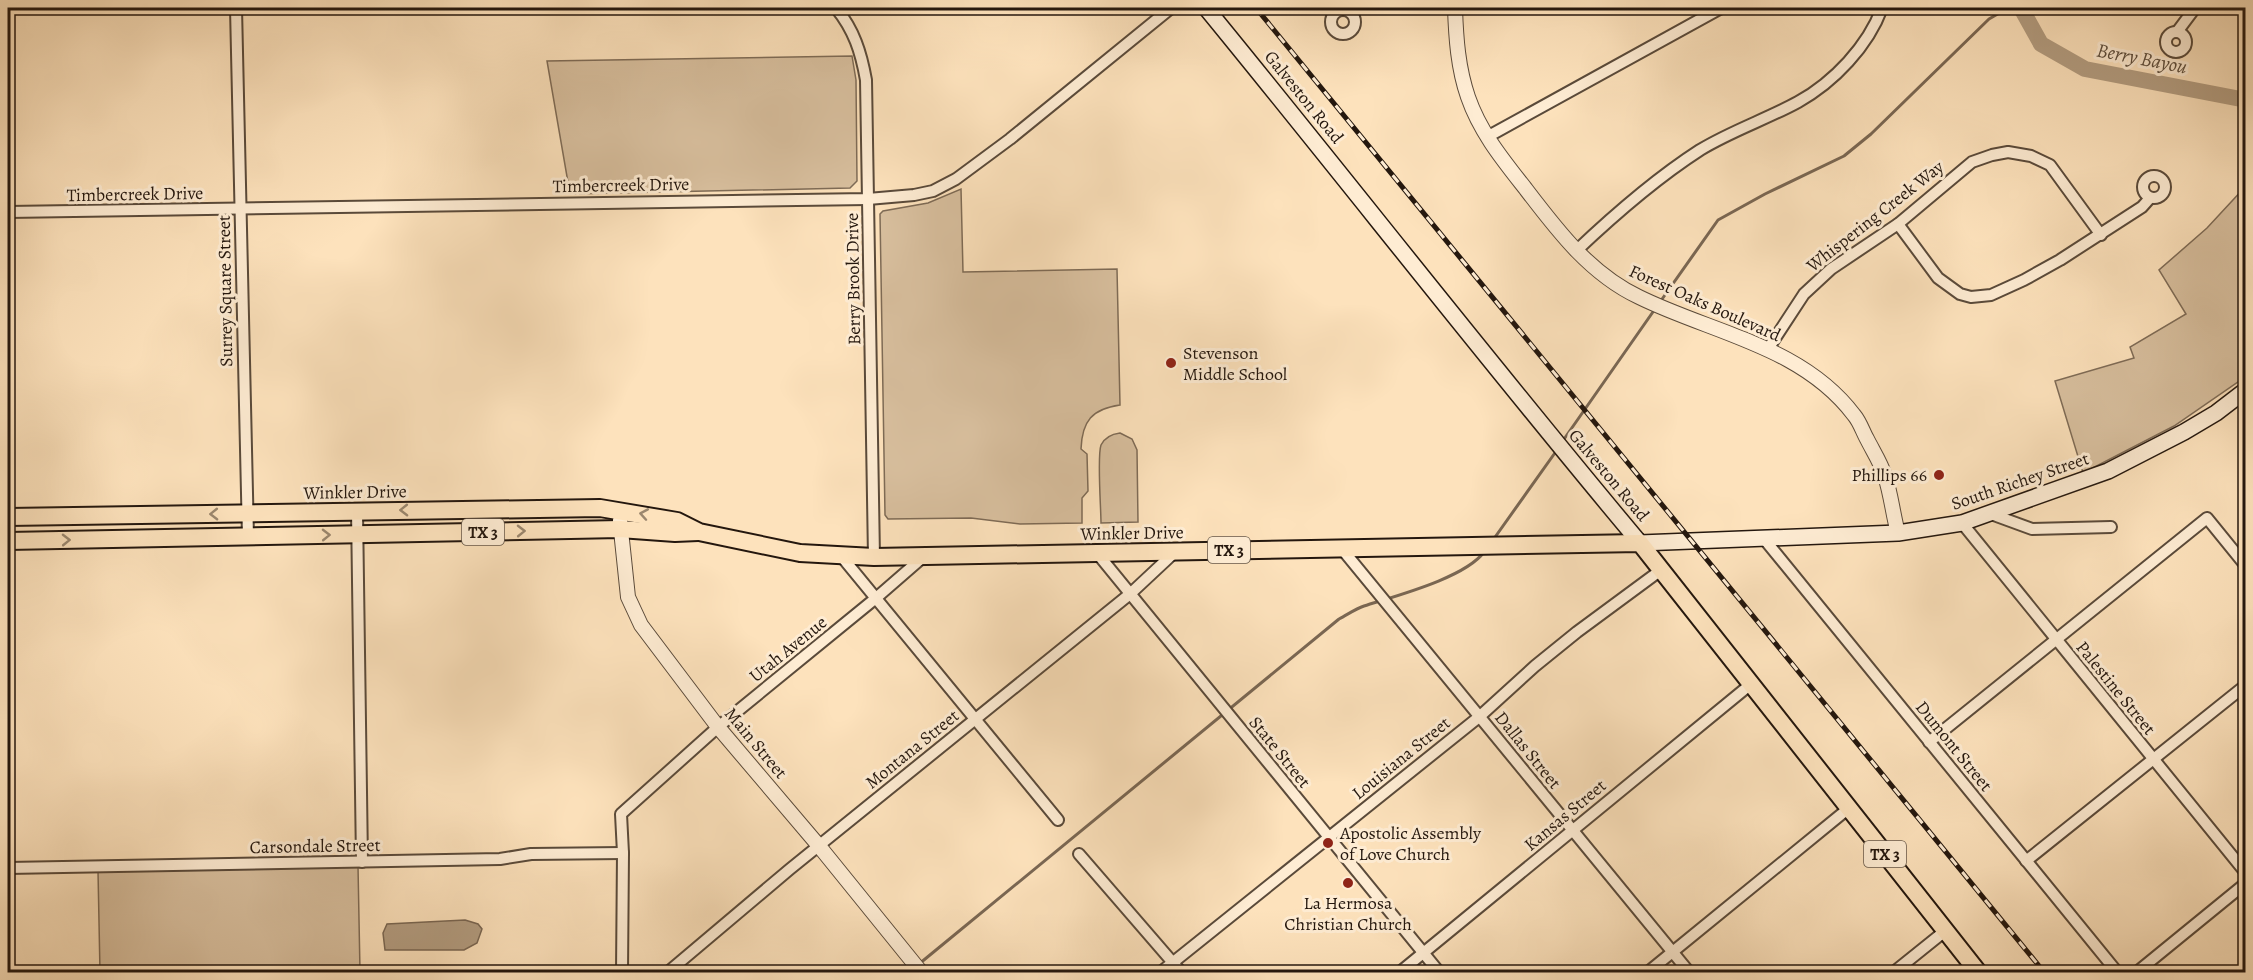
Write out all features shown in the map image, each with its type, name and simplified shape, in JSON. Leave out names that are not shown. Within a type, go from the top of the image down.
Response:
[{"type":"main road","name":"Galveston Road","points":[[1206,8],[1345,178],[1440,300],[1640,543],[1978,972]]},
{"type":"main road","name":"South Richey Street","points":[[1640,543],[1765,540],[1898,533],[1962,523],[2071,486],[2142,455],[2216,413],[2246,390]]},
{"type":"main road","name":"Winkler Drive","points":[[8,517],[576,507],[620,510],[677,521],[699,532]]},
{"type":"main road","points":[[133,515],[134,539]]},
{"type":"main road","name":"Winkler Drive","points":[[8,541],[620,529],[675,533],[699,532],[801,553],[842,557],[922,558],[1640,543]]},
{"type":"street","name":"Surrey Square Street","points":[[236,8],[248,537]]},
{"type":"street","name":"Berry Brook Drive","points":[[836,8],[849,24],[857,40],[866,80],[874,557]]},
{"type":"street","name":"Timbercreek Drive","points":[[8,212],[868,198],[914,195],[933,191],[956,179],[1010,139],[1171,8]]},
{"type":"street","name":"Forest Oaks Boulevard","points":[[1455,8],[1457,49],[1468,97],[1487,137],[1561,234],[1576,251],[1613,283],[1639,297],[1768,350],[1802,368],[1830,390],[1855,416],[1885,475],[1898,533]]},
{"type":"street","points":[[1487,137],[1721,8]]},
{"type":"street","points":[[1576,251],[1620,209],[1702,149],[1799,101],[1817,89],[1851,57],[1868,37],[1882,8]]},
{"type":"street","points":[[2177,32],[2195,8]]},
{"type":"street","name":"Whispering Creek Way","points":[[1768,350],[1804,294],[1831,269],[1898,224],[1972,162],[1992,154],[2008,152],[2031,156],[2050,165],[2101,235]]},
{"type":"street","points":[[1898,224],[1938,278],[1960,294],[1971,297],[1991,295],[2024,280],[2101,235],[2142,207],[2150,198]]},
{"type":"street","name":"Main Street","points":[[620,510],[628,597],[637,618],[718,727],[819,846],[921,972]]},
{"type":"street","points":[[357,511],[362,862]]},
{"type":"street","points":[[1991,514],[2032,529],[2110,527]]},
{"type":"street","points":[[1929,742],[2206,518],[2246,566]]},
{"type":"street","name":"Palestine Street","points":[[1962,523],[2246,873]]},
{"type":"street","name":"Dumont Street","points":[[1765,540],[2117,972]]},
{"type":"street","name":"Dallas Street","points":[[1342,549],[1689,972]]},
{"type":"street","name":"Montana Street","points":[[668,972],[819,846],[1130,594],[1176,551]]},
{"type":"street","name":"State Street","points":[[1097,553],[1439,972]]},
{"type":"street","points":[[842,557],[1058,820]]},
{"type":"street","name":"Utah Avenue","points":[[623,853],[621,814],[718,727],[922,558]]},
{"type":"street","name":"Louisiana Street","points":[[1161,972],[1479,717],[1535,666],[1577,632],[1661,570]]},
{"type":"street","name":"Kansas Street","points":[[1400,972],[1751,684]]},
{"type":"street","points":[[2026,861],[2246,685]]},
{"type":"street","points":[[1648,972],[1849,808]]},
{"type":"street","points":[[622,972],[623,853]]},
{"type":"street","name":"Carsondale Street","points":[[8,868],[500,859],[531,854],[623,853]]},
{"type":"street","points":[[1079,854],[1181,972]]},
{"type":"street","points":[[2137,972],[2246,884]]},
{"type":"street","points":[[1894,972],[1945,931]]},
{"type":"shaded area","points":[[852,56],[856,80],[857,181],[850,188],[570,194],[547,61]]},
{"type":"shaded area","points":[[2245,187],[2245,377],[2174,426],[2083,473],[2055,381],[2134,358],[2130,347],[2186,314],[2159,270],[2207,228]]},
{"type":"shaded area","points":[[961,189],[963,272],[1117,269],[1120,405],[1096,413],[1086,424],[1081,449],[1087,454],[1088,491],[1082,498],[1082,523],[1020,524],[971,518],[888,519],[885,515],[880,214],[883,211],[928,203]]},
{"type":"shaded area","points":[[1120,433],[1132,439],[1137,450],[1138,522],[1101,523],[1099,471],[1101,445],[1109,436]]},
{"type":"shaded area","points":[[358,866],[360,972],[100,972],[98,871]]},
{"type":"shaded area","points":[[465,920],[478,924],[482,929],[477,943],[464,950],[385,950],[383,933],[387,924]]},
{"type":"waterway","points":[[1660,302],[1718,220],[1765,194],[1844,156],[1871,134],[1989,19],[2008,8]]},
{"type":"waterway","name":"Berry Bayou","points":[[2021,8],[2041,44],[2085,69],[2246,100]]},
{"type":"waterway","points":[[1562,442],[1655,309]]},
{"type":"waterway","points":[[1493,540],[1557,450]]},
{"type":"waterway","points":[[919,964],[1339,619],[1361,607],[1446,578],[1462,570],[1484,552]]},
{"type":"waterway","points":[[908,972],[914,968]]},
{"type":"railway","points":[[1256,8],[2044,972]]},
{"type":"place","name":"Stevenson Middle School","points":[[1171,363]]},
{"type":"place","name":"Phillips 66","points":[[1939,475]]},
{"type":"place","name":"Apostolic Assembly of Love Church","points":[[1328,843]]},
{"type":"place","name":"La Hermosa Christian Church","points":[[1348,883]]}]
